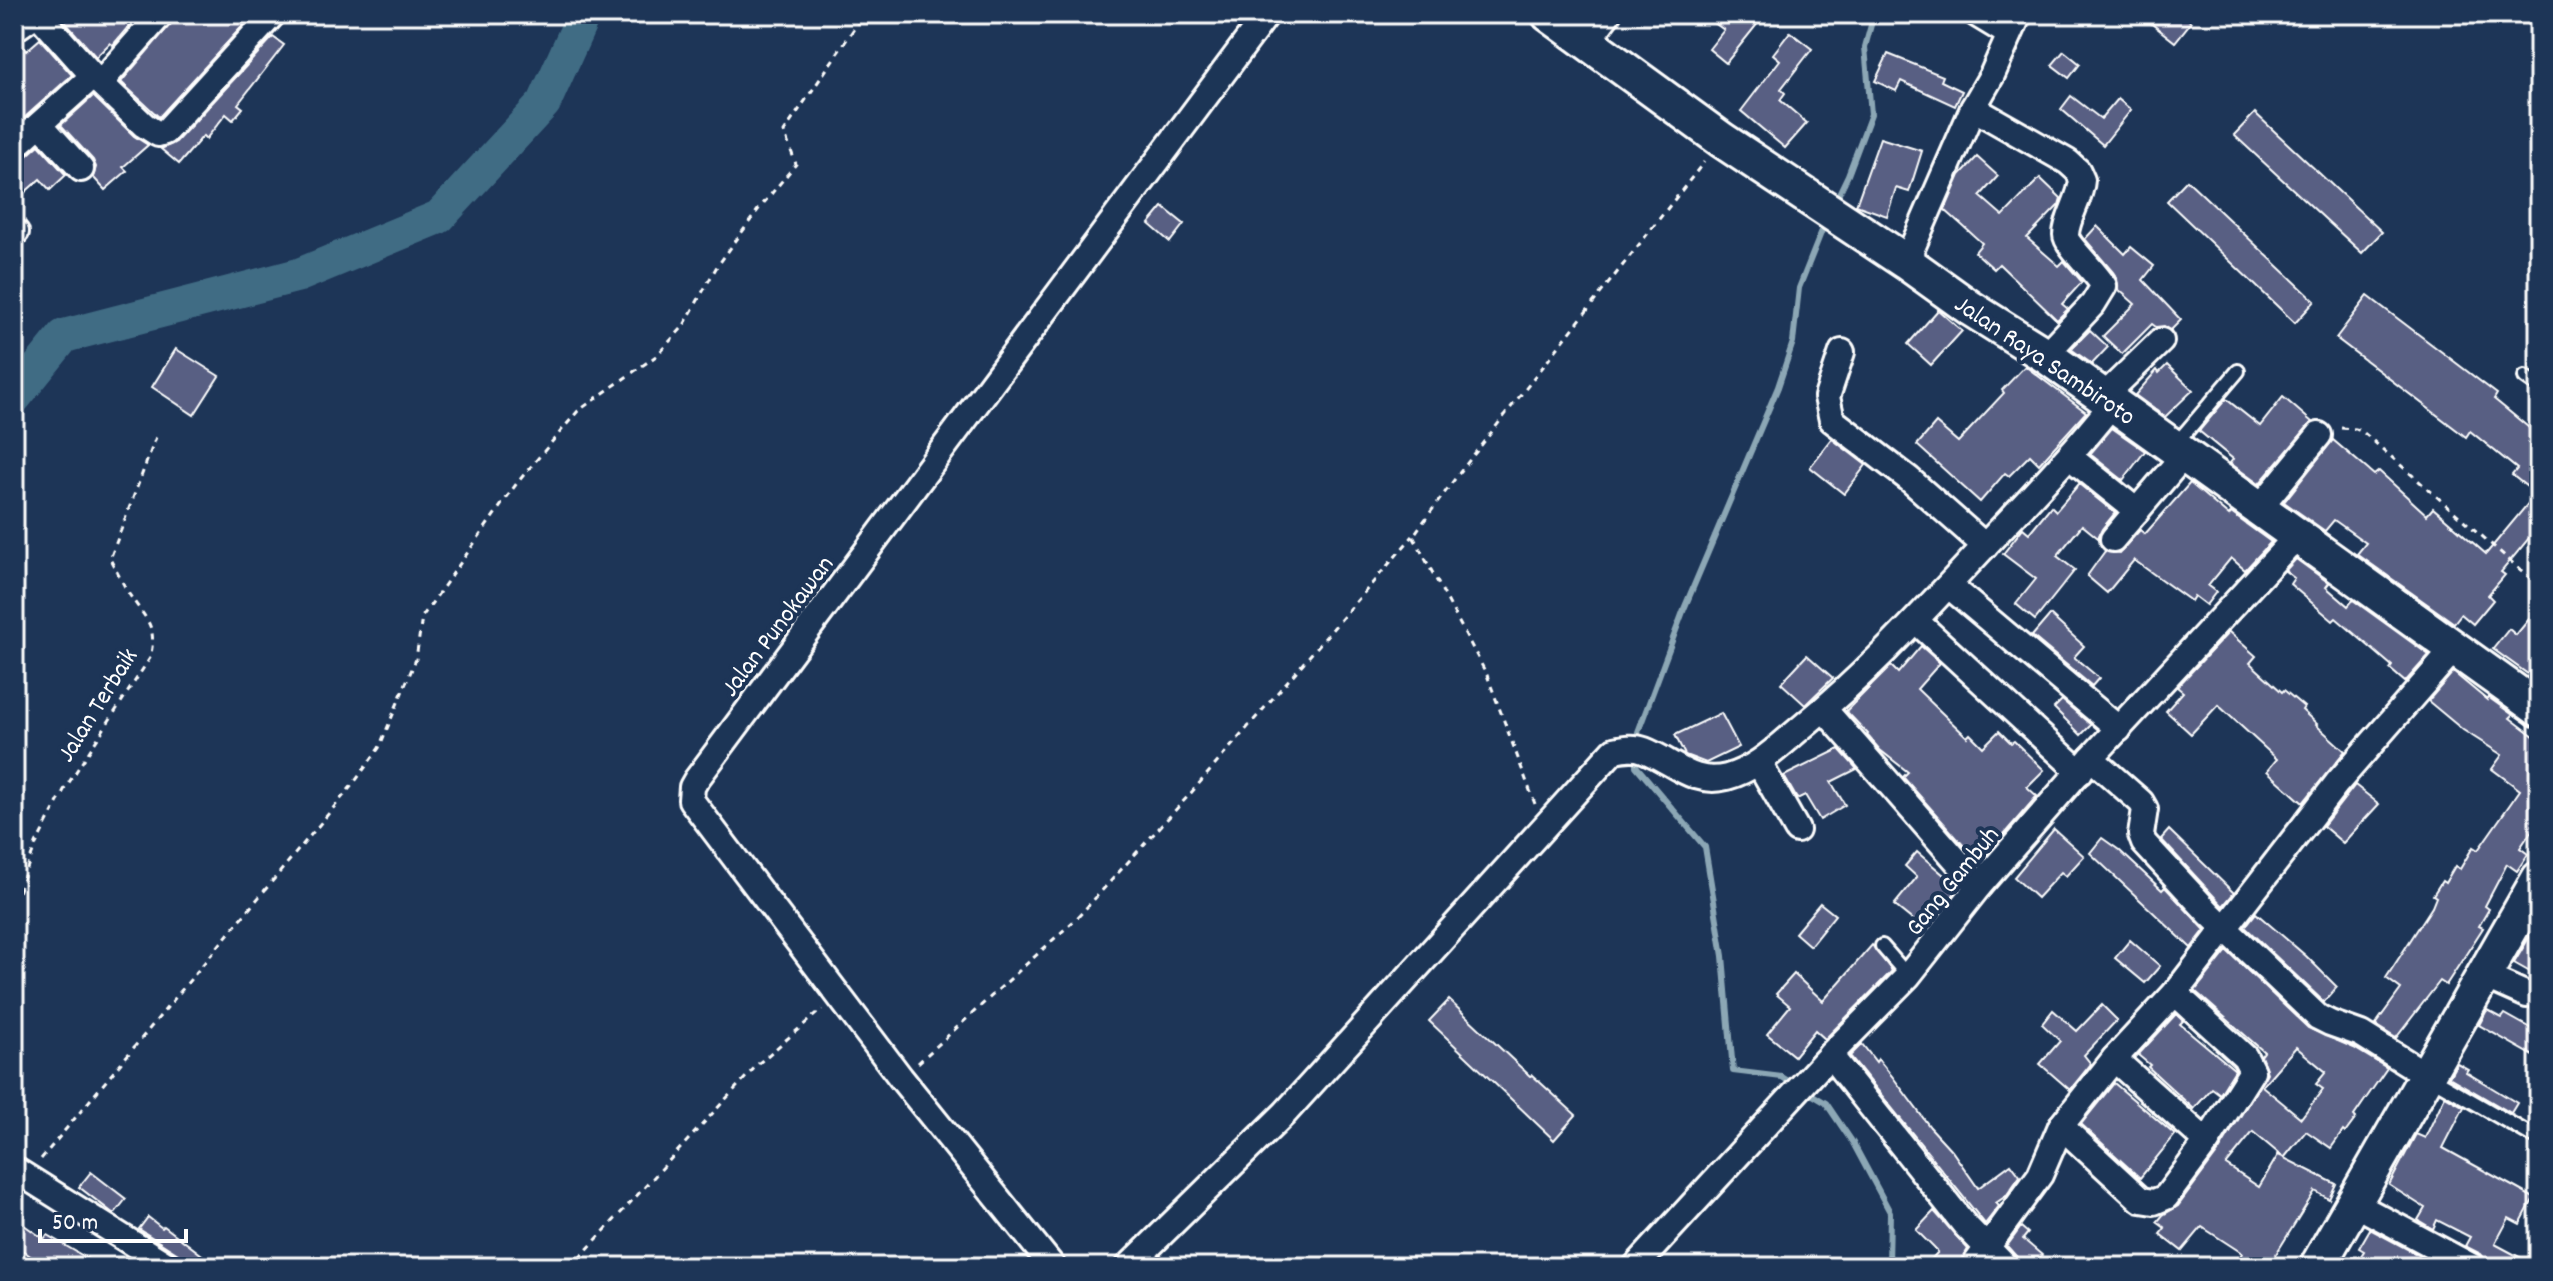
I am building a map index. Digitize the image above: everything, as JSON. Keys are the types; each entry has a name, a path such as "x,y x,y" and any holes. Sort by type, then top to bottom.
{"street":[{"path":"14,29 37,14 96,80 144,125 158,134 165,132 273,14"},
{"path":"14,147 96,80 161,14"},
{"name":"Jalan Punokawan","path":"1053,1267 901,1078 691,800 692,787 1267,14"},
{"name":"Jalan Raya Sambiroto","path":"1549,14 1722,140 1970,308 2045,355 2539,709"},
{"path":"1587,42 1608,14"},
{"path":"1906,262 1973,108 1992,75 2014,24 1976,14"},
{"path":"1973,108 2068,162 2082,180 2066,235 2069,244 2097,273 2104,286 2093,304 2045,355"},
{"path":"40,124 81,169"},
{"path":"1128,1267 1285,1113 1614,750 1636,748 1688,775 1708,779 1727,777 1759,763 1824,709 1916,621 2070,457 2108,400 2161,341"},
{"path":"1842,352 1827,397 1832,420 1909,479 1985,546"},
{"path":"2260,507 2319,435"},
{"path":"2113,539 2137,511 2179,451"},
{"path":"2070,457 2137,511"},
{"name":"Gang Gambuh","path":"1635,1267 1830,1055 1908,976 1979,886 2085,765 2298,535"},
{"path":"1949,586 2119,729"},
{"path":"1916,621 2085,765 2141,802 2145,809 2141,835 2144,843 2225,929 2318,1017 2361,1034 2425,1074"},
{"path":"1980,1258 2040,1175 2061,1126 2114,1059 2175,993 2337,783 2454,649"},
{"path":"1824,709 1979,886"},
{"path":"1759,763 1797,830"},
{"path":"2317,1267 2539,879"},
{"path":"2484,976 2527,995 2539,992"},
{"path":"2061,1126 2141,1200 2154,1202 2166,1197 2207,1142 2252,1071 2245,1057 2175,993"},
{"path":"1830,1055 1980,1258 2006,1267"},
{"path":"2114,1059 2207,1142"},
{"path":"20,1173 170,1267"},
{"path":"2353,1203 2473,1267"}],"lane":[{"path":"2179,451 2238,371"},
{"path":"2525,377 2539,387"},
{"path":"1882,946 1908,976"},
{"path":"2425,1074 2531,1135"}],"path":[{"path":"20,1173 354,783 379,748 416,659 422,617 517,483 578,411 656,356 683,327 716,268 796,164 784,132 864,14"},
{"path":"901,1078 1077,918 1190,794 1413,536 1722,140"},
{"path":"2319,435 2330,428 2356,429 2364,433 2539,586"},
{"name":"Jalan Terbaik","path":"14,903 36,844 64,790 150,658 154,640 149,619 130,596 110,559 156,437"},
{"path":"1413,536 1487,675 1543,826"},
{"path":"571,1267 759,1063 838,995"}],"building":[{"path":"58,14 139,14 113,45 110,43 96,57"},
{"path":"179,14 243,14 249,19 159,117 121,82"},
{"path":"1702,14 1749,14 1759,22 1726,63 1709,49 1724,30"},
{"path":"2160,14 2182,14 2191,22 2175,42 2152,24"},
{"path":"1790,32 1812,49 1781,89 1785,93 1780,100 1807,123 1785,148 1741,111 1780,60 1773,54"},
{"path":"273,37 284,45 238,104 243,108 233,120 226,114 206,139 203,136 179,164 161,149 176,142"},
{"path":"40,39 72,75 14,127 14,44 19,43 26,51"},
{"path":"2064,51 2080,64 2069,78 2052,65"},
{"path":"1888,54 1943,76 1941,81 1962,91 1955,106 1901,81 1896,91 1875,81"},
{"path":"93,96 134,136 148,145 123,167 127,171 105,190 93,177 96,167 93,160 61,125"},
{"path":"2071,96 2101,119 2118,99 2131,110 2103,145 2061,109"},
{"path":"2255,113 2382,232 2362,253 2234,135"},
{"path":"1880,138 1922,151 1909,192 1896,188 1887,216 1856,205"},
{"path":"39,145 66,175 50,190 40,179 14,202 14,162 23,159"},
{"path":"1977,157 1998,176 1980,196 2003,216 2040,178 2061,198 2059,205 2027,238 2059,266 2064,261 2082,282 2062,304 2068,309 2057,320 1999,264 1994,269 1975,252 1982,243 1945,210 1960,175"},
{"path":"2187,180 2315,301 2295,323 2167,201"},
{"path":"1163,207 1184,224 1170,242 1149,224"},
{"path":"2097,226 2125,254 2131,247 2154,266 2143,280 2181,320 2171,330 2152,324 2122,354 2103,336 2135,304 2118,289 2117,278 2085,239"},
{"path":"2368,296 2497,394 2494,399 2539,436 2539,526 2501,572 2505,575 2488,595 2493,600 2473,624 2461,614 2454,623 2357,554 2366,543 2334,520 2325,531 2284,502 2333,440 2374,475 2379,471 2427,515 2433,508 2486,554 2536,494 2512,475 2517,469 2470,431 2466,437 2336,338"},
{"path":"1938,310 1962,331 1931,365 1908,344"},
{"path":"2090,330 2108,347 2092,364 2071,349"},
{"path":"176,349 219,376 194,415 152,387"},
{"path":"2167,365 2193,390 2165,417 2135,395 2157,370 2159,373"},
{"path":"2025,366 2086,412 2039,464 2030,455 2009,476 2005,473 1980,502 1917,445 1936,423 1958,442"},
{"path":"2283,397 2312,422 2259,484 2230,463 2233,459 2199,431 2226,399 2260,426"},
{"path":"2112,428 2145,451 2123,480 2090,454"},
{"path":"1832,439 1866,465 1844,494 1810,467"},
{"path":"2190,483 2229,516 2231,513 2271,542 2245,570 2231,558 2208,586 2216,592 2206,605 2194,596 2191,601 2134,560 2107,593 2087,576 2105,551 2119,553 2140,530 2145,534"},
{"path":"2079,484 2115,513 2098,538 2082,525 2057,556 2075,570 2035,620 2016,604 2036,579 2003,554 2023,528 2029,533 2051,506 2056,511"},
{"path":"2296,559 2329,583 2326,587 2348,606 2353,600 2429,655 2405,682 2390,669 2392,666 2336,618 2333,621 2290,584 2294,578 2285,571"},
{"path":"2539,607 2539,682 2493,649 2509,629 2516,635"},
{"path":"2050,615 2084,646 2074,657 2099,678 2092,686 2032,636"},
{"path":"2229,632 2256,656 2250,663 2304,707 2302,710 2345,751 2303,803 2267,771 2277,759 2218,705 2191,734 2166,711 2183,692 2177,687"},
{"path":"1921,646 1940,663 1917,689 1967,737 1970,734 1983,747 1999,731 2044,770 2027,787 2037,796 1979,863 1903,777 1908,772 1880,750 1846,711 1891,666 1898,673"},
{"path":"1807,655 1833,678 1805,705 1781,683"},
{"path":"2453,672 2487,700 2488,697 2513,715 2510,718 2539,740 2539,820 2520,848 2528,854 2517,871 2507,864 2485,906 2489,909 2479,926 2483,928 2446,985 2440,981 2396,1038 2375,1025 2401,989 2386,978 2432,907 2436,897 2433,895 2442,881 2445,883 2455,866 2460,869 2473,847 2478,850 2520,790 2492,769 2502,755 2463,730 2428,701"},
{"path":"2062,700 2091,725 2081,735 2054,708"},
{"path":"1721,713 1739,747 1706,763 1685,755 1675,735"},
{"path":"1839,749 1857,769 1831,782 1845,805 1820,820 1805,795 1797,799 1784,776"},
{"path":"2355,785 2379,804 2343,843 2323,826"},
{"path":"2054,829 2084,856 2066,876 2061,872 2037,898 2014,877"},
{"path":"2169,830 2234,893 2223,906 2161,839"},
{"path":"2102,838 2162,890 2165,887 2205,930 2191,948 2090,853"},
{"path":"1917,852 1959,888 1925,930 1894,905 1917,877 1905,866"},
{"path":"1820,903 1835,915 1810,946 1795,933"},
{"path":"2256,913 2337,987 2324,1002 2245,927"},
{"path":"2539,921 2539,977 2514,963"},
{"path":"2130,940 2160,966 2145,983 2115,958"},
{"path":"1872,945 1892,971 1825,1039 1815,1030 1794,1056 1767,1034 1790,1006 1776,994 1794,974 1823,1001"},
{"path":"2227,951 2308,1028 2354,1048 2387,1068 2354,1116 2356,1118 2331,1148 2306,1131 2284,1158 2336,1184 2329,1199 2315,1191 2268,1267 2234,1267 2242,1253 2202,1227 2182,1251 2160,1234 2165,1228 2157,1222 2178,1206 2219,1151 2267,1073 2261,1056 2264,1052 2195,991","holes":["2296,1047 2326,1072 2316,1084 2323,1089 2301,1118 2262,1086","2253,1132 2283,1157 2278,1155 2259,1187 2226,1165"]},
{"path":"1449,1000 1576,1115 1554,1140 1429,1021"},
{"path":"2102,1005 2117,1020 2084,1055 2091,1064 2070,1090 2040,1064 2060,1041 2042,1024 2053,1010 2077,1031"},
{"path":"2487,1010 2502,1018 2505,1014 2539,1033 2539,1059 2479,1025"},
{"path":"2176,1014 2183,1021 2180,1024 2235,1070 2220,1094 2212,1088 2194,1109 2138,1055"},
{"path":"1862,1044 1892,1076 1978,1188 2011,1164 2020,1176 2006,1196 1996,1203 1999,1206 1985,1224 1850,1056"},
{"path":"2457,1063 2468,1069 2466,1072 2517,1103 2511,1113 2449,1077"},
{"path":"2114,1083 2175,1135 2140,1178 2081,1124"},
{"path":"2445,1096 2464,1107 2443,1148 2534,1198 2520,1224 2509,1218 2495,1244 2538,1267 2488,1267 2481,1254 2465,1246 2470,1237 2437,1220 2433,1229 2418,1220 2425,1208 2389,1185 2416,1134 2425,1138"},
{"path":"91,1172 126,1199 114,1214 79,1187"},
{"path":"1934,1211 1968,1249 1958,1267 1924,1267 1938,1252 1916,1230"},
{"path":"148,1217 206,1258 199,1267 187,1267 178,1254 139,1229"},
{"path":"14,1218 44,1239 47,1235 102,1267 28,1267 33,1258 14,1244"},
{"path":"2021,1227 2028,1233 2023,1239 2042,1255 2032,1267 2021,1267 2007,1246"},
{"path":"2370,1229 2441,1267 2354,1267 2364,1251 2359,1248"}],"waterway":[{"path":"14,398 64,336 299,275 439,217 544,103 584,14"},
{"path":"1835,202 1871,114 1865,47 1874,14"},
{"path":"1637,744 1638,732 1684,609 1778,387 1793,342 1799,288 1825,223"},
{"path":"1636,756 1636,766 1705,847 1723,956 1733,1071 1782,1077 1793,1084"},
{"path":"1806,1091 1826,1103 1853,1143 1890,1212 1889,1267"}]}
